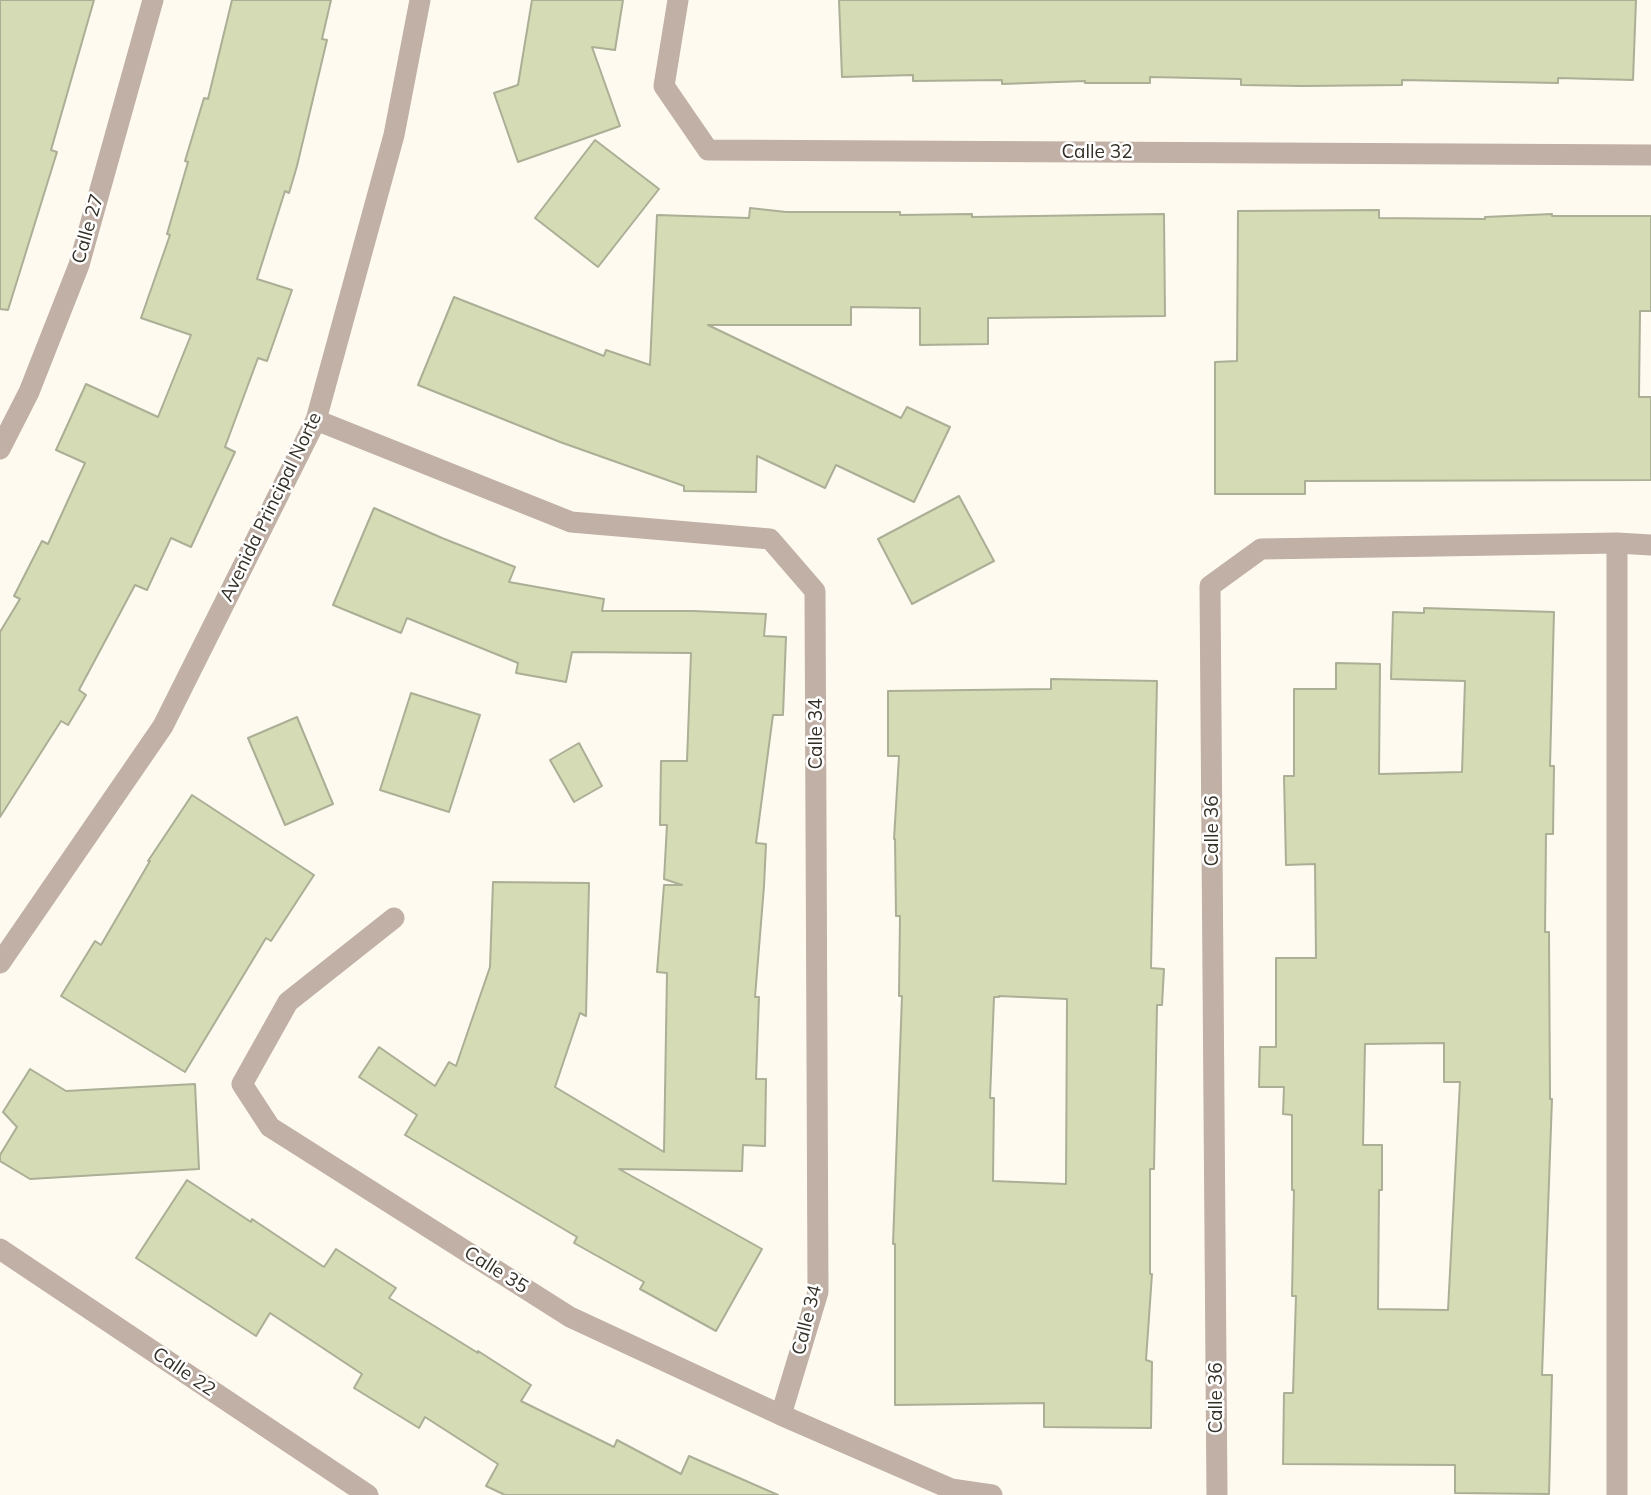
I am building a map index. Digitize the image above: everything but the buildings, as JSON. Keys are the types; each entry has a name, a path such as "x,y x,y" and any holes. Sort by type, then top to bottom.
{"street":[{"name":"Calle 27","path":"0,449 29,392 79,265 153,0"},
{"name":"Avenida Principal Norte","path":"0,962 163,726 316,420 394,135 420,0"},
{"name":"Calle 32","path":"678,0 664,86 708,150 1651,155"},
{"name":"Calle 34","path":"316,420 571,522 770,539 816,591 818,1292 780,1415"},
{"name":"Calle 36","path":"1217,1495 1210,586 1261,549 1617,543 1651,545"},
{"path":"1617,543 1617,1495"},
{"name":"Calle 35","path":"394,918 288,1002 242,1084 270,1127 570,1317 780,1415 951,1489 992,1495"},
{"name":"Calle 22","path":"0,1249 368,1495"}]}
